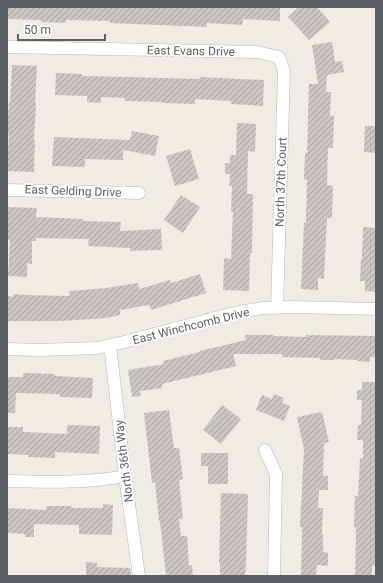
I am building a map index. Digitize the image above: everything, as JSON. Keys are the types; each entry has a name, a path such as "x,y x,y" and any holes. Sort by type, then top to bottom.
{"street":[{"name":"East Evans Drive","path":"7,47 257,52 279,57"},
{"name":"North 37th Court","path":"277,308 284,71 279,57"},
{"name":"East Gelding Drive","path":"7,190 138,193"},
{"name":"East Winchcomb Drive","path":"7,349 40,350 97,348 234,313 263,308 294,307 376,309"},
{"name":"North 36th Way","path":"110,345 125,476 139,576"},
{"path":"265,450 276,474 274,576"},
{"path":"7,481 53,482 98,480 125,476"}],"building":[{"path":"7,7 280,7 280,21 243,19 242,25 207,23 207,27 110,23 110,21 66,20 66,23 41,22 41,20 7,19"},
{"path":"299,7 317,7 330,22 309,40 288,17"},
{"path":"332,42 335,62 342,61 344,72 327,75 326,92 331,92 330,116 334,116 333,148 328,148 327,185 333,186 332,218 327,218 324,279 318,278 318,290 301,289 304,223 306,223 307,180 304,179 305,153 307,153 309,84 318,84 312,45"},
{"path":"12,65 37,66 34,172 7,171 9,134 7,134"},
{"path":"56,73 82,74 82,76 199,79 200,77 264,80 263,106 231,104 231,101 195,99 195,104 125,101 125,98 101,97 101,103 87,102 87,96 55,95"},
{"path":"237,123 256,124 255,152 248,151 247,194 253,194 252,253 250,253 249,291 223,290 224,258 231,259 233,212 231,212 232,186 229,186 230,174 225,174 225,163 230,163 230,155 236,155"},
{"path":"365,126 376,126 376,153 364,152"},
{"path":"132,131 159,136 155,156 123,150 123,160 85,159 85,167 52,166 54,137 130,140"},
{"path":"190,149 199,179 175,186 166,156"},
{"path":"181,195 200,207 183,233 164,220"},
{"path":"7,207 37,208 36,217 83,219 83,221 121,222 120,231 161,229 162,250 130,251 130,248 88,246 89,239 36,238 36,241 32,241 32,264 27,263 27,277 8,276 10,240 7,240"},
{"path":"363,227 376,228 376,292 365,291 365,281 360,281"},
{"path":"200,274 206,293 151,310 149,305 120,310 120,315 107,318 62,321 7,321 7,296 13,297 13,294 70,296 69,291 106,288 138,283 139,289 170,280 171,283"},
{"path":"245,335 306,337 306,335 376,336 376,357 370,357 370,362 357,360 320,360 320,358 282,357 282,354 233,354 236,366 162,384 162,388 140,391 141,396 132,397 128,370 164,364 163,361 246,340"},
{"path":"23,373 55,374 55,376 93,378 92,398 60,397 60,394 16,393 15,413 7,413 7,377 23,377"},
{"path":"362,382 376,382 376,566 372,566 372,576 355,576 355,496 358,496 360,458 363,459 363,440 357,440 358,425 361,425 362,400 357,400 357,390 362,390"},
{"path":"274,394 284,398 282,403 290,406 284,421 256,410 262,395 272,399"},
{"path":"222,405 241,419 221,444 203,430"},
{"path":"169,410 174,448 179,448 183,479 179,480 183,519 179,519 181,536 187,536 189,566 192,565 193,576 166,576 155,482 152,483 144,413"},
{"path":"322,412 329,442 324,443 323,476 328,476 328,490 319,490 318,508 323,508 323,552 328,553 328,566 317,565 316,576 301,576 302,527 300,527 304,449 297,417"},
{"path":"67,425 100,426 99,454 55,452 55,458 28,457 28,455 7,454 7,427 23,427 23,432 67,434"},
{"path":"201,453 228,453 228,484 208,484 208,466 201,466"},
{"path":"221,493 248,494 245,576 220,576"},
{"path":"103,504 113,505 112,535 79,534 79,525 34,524 34,537 25,537 25,534 7,533 7,508 46,510 46,506 72,506 72,508 103,508"},
{"path":"86,562 97,563 97,567 130,568 131,576 86,576"}]}
